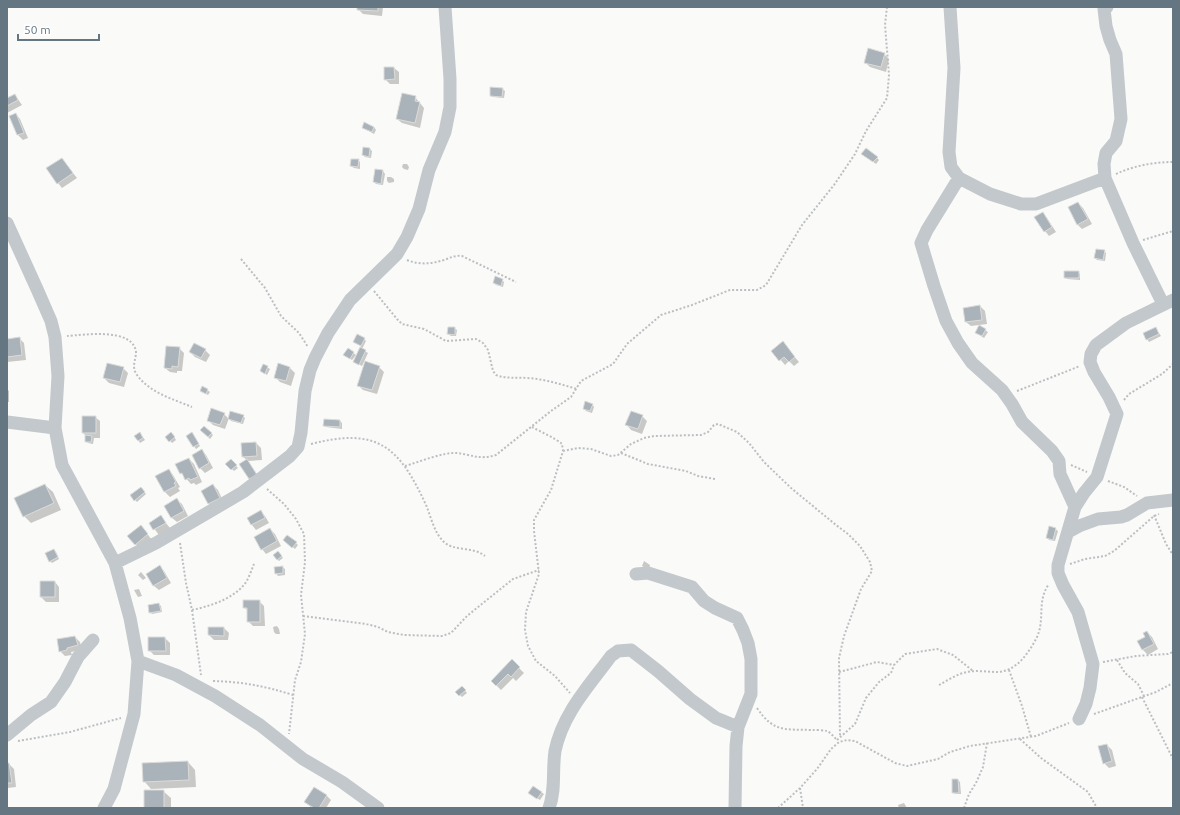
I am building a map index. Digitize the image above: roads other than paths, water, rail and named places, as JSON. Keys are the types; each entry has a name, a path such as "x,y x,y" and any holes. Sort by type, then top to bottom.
{"street":[{"path":"115,563 156,543 242,492 290,456 298,447 301,433 305,390 315,358 328,333 350,300 397,254 407,237 419,209 429,170 445,132 450,108 450,80 445,7"},
{"path":"950,7 954,68 949,152 951,168 959,178 990,194 1021,204 1036,204 1105,178"},
{"path":"1079,719 1087,698 1094,664 1078,612 1058,573 1058,565 1075,507 1097,477 1117,414 1094,372 1090,362 1091,354 1096,345 1126,323 1168,302 1133,243 1105,178 1104,164 1106,153 1116,141 1121,119 1116,54 1106,26 1104,9 1107,7"},
{"path":"959,178 927,230 921,243 946,321 958,343 972,362 1006,396 1022,422 1052,451 1059,461 1060,474 1075,507"},
{"path":"7,223 38,289 56,337 58,376 55,428 62,465 115,563 130,618 138,660 134,714 114,789 104,808"},
{"path":"7,422 55,428"},
{"path":"1068,532 1093,520 1121,517 1146,504 1173,500"},
{"path":"636,574 648,573 692,587 704,602 737,618 748,642 751,659 751,694 738,727 736,746 735,808"},
{"path":"11,738 31,715 51,702 65,682 78,657 93,640"},
{"path":"548,808 552,800 555,752 563,725 571,708 611,656 618,650 631,650 716,718 738,727"},
{"path":"138,660 203,685 215,696 260,725 303,759 342,782 378,808"}]}
